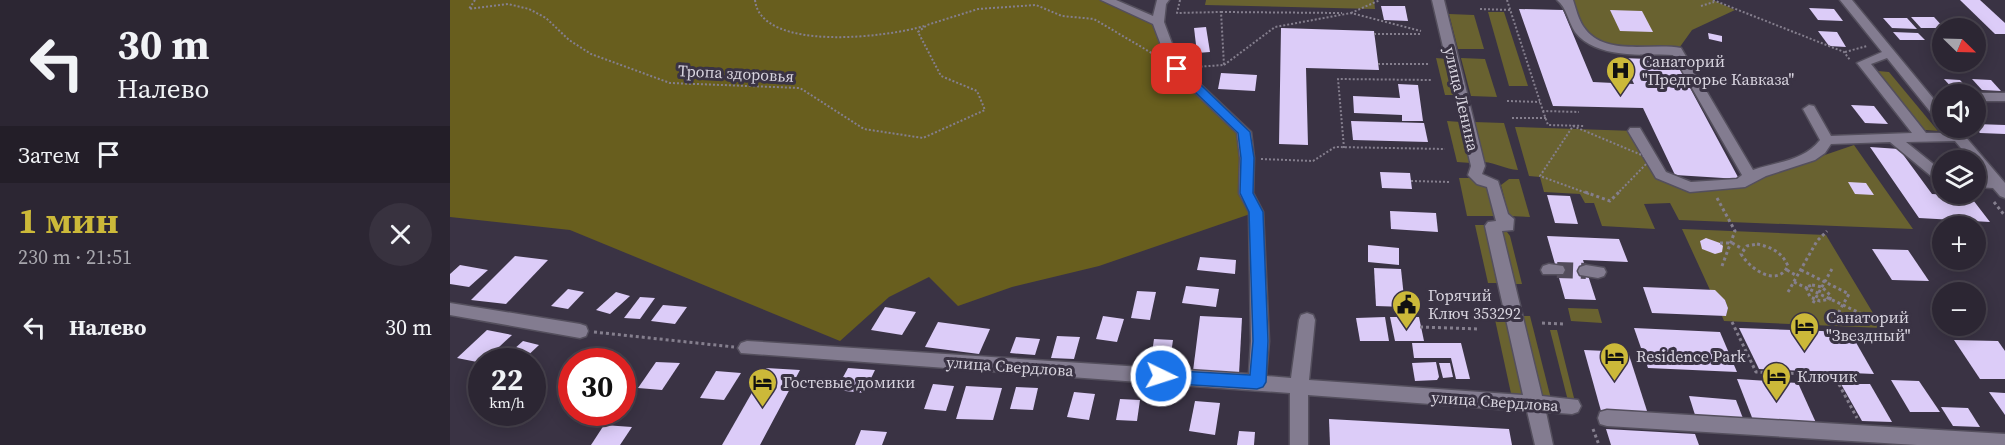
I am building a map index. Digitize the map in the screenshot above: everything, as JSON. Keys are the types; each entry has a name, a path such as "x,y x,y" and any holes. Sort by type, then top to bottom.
{"street":[{"path":"1107,0 1158,22"},
{"path":"1163,0 1160,4 1158,22 1173,66 1244,132 1247,158 1246,193 1256,212 1260,341 1257,382"},
{"name":"улица Ленина","path":"1438,0 1478,166 1474,172 1482,181 1493,184 1502,218 1508,219 1508,226 1493,226 1544,445"},
{"path":"1581,0 1565,0 1580,31 1591,41 1612,49 1677,51 1749,175"},
{"path":"1846,0 1932,104"},
{"path":"1890,53 1863,63 1922,138"},
{"path":"1926,97 1932,97"},
{"path":"1986,97 2005,97"},
{"path":"1809,109 1822,147"},
{"path":"1635,130 1661,175 1690,187 1740,184 1749,175 1810,157 1822,147 1893,138 1932,136"},
{"path":"1893,138 1932,170"},
{"path":"1960,138 2001,188"},
{"path":"1986,184 2001,188"},
{"path":"450,309 580,331"},
{"path":"1299,445 1299,388 1307,320"},
{"name":"улица Свердлова","path":"747,348 1257,382 1299,388 1572,406"},
{"path":"1607,418 2005,442"}],"path":[{"name":"Тропа здоровья","path":"475,0 469,9 508,4 529,9 546,18 569,40 591,54 670,83 800,88 864,129 923,138 985,110 977,91 941,76 918,32 927,25"},
{"path":"755,0 756,10 780,30 855,38 885,38 996,6 1036,5 1062,16 1094,19 1177,69 1224,65 1275,27 1351,13 1380,0"},
{"path":"1180,0 1177,13 1351,13 1422,33 1374,34"},
{"path":"1507,0 1548,125 1585,126"},
{"path":"1701,6 1714,1 1812,40"},
{"path":"1480,9 1510,10"},
{"path":"1221,12 1224,65"},
{"path":"1844,52 1875,44"},
{"path":"1378,64 1428,64"},
{"path":"1344,147 1338,79 1431,81"},
{"path":"1507,101 1540,102"},
{"path":"1543,111 1580,112"},
{"path":"1512,118 1546,118"},
{"path":"1573,126 1651,159 1610,201 1540,177 1573,126"},
{"path":"1247,158 1313,161 1335,147 1444,149"},
{"path":"1411,181 1451,182"},
{"path":"1718,200 1735,231 1722,266"},
{"path":"1788,292 1827,231"},
{"path":"1720,243 1732,243 1743,249 1757,244 1775,250 1786,260 1787,270"},
{"path":"1743,249 1741,254 1744,261 1758,275 1776,276 1787,270"},
{"path":"1814,301 1833,267"},
{"path":"1787,270 1797,276"},
{"path":"1800,270 1849,294 1837,315"},
{"path":"1794,282 1860,313"},
{"path":"1806,287 1812,285 1822,287 1829,292 1830,299"},
{"path":"1806,287 1807,293 1814,301 1824,302 1830,299"},
{"path":"1732,322 1756,372 1834,375 1865,433"},
{"path":"1542,323 1563,324"},
{"path":"1420,327 1479,329"},
{"path":"580,331 747,348"}],"shaded area":[{"path":"450,0 1107,0 1158,22 1174,66 1244,132 1256,212 1099,266 1012,287 958,306 929,277 889,297 840,341 570,230 450,217"},
{"path":"1206,0 1374,0 1375,9 1205,5"},
{"path":"1563,0 1713,0 1735,10 1692,30 1677,51 1611,49 1591,41"},
{"path":"1488,12 1504,12 1528,86 1509,86"},
{"path":"1449,14 1474,15 1484,49 1458,49"},
{"path":"1436,58 1447,59 1455,95 1445,95"},
{"path":"1461,58 1485,59 1497,97 1471,96"},
{"path":"1878,71 1889,72 1932,124 1932,131 1925,130"},
{"path":"1447,121 1461,122 1471,163 1457,162"},
{"path":"1474,122 1504,123 1518,170 1484,162"},
{"path":"1515,127 1635,131 1661,175 1691,187 1740,184 1854,145 1913,229 1679,220 1670,203 1644,204 1655,229 1602,226 1594,203 1585,203 1580,194 1544,192 1540,177 1529,176"},
{"path":"1459,178 1474,178 1487,186 1494,216 1467,216"},
{"path":"1509,179 1519,179 1530,217 1509,216 1501,185"},
{"path":"1475,225 1484,225 1498,283 1488,283"},
{"path":"1504,228 1510,236 1522,284 1513,284 1501,235"},
{"path":"1682,229 1826,235 1882,328 1724,321 1722,316 1726,316 1728,308 1725,300 1710,290"},
{"path":"1568,308 1598,309 1602,323 1571,321"},
{"path":"1494,315 1506,315 1525,399 1512,398"},
{"path":"1519,316 1530,316 1552,403 1540,402"},
{"path":"1550,330 1557,330 1575,402 1568,401"}],"building":[{"path":"1960,0 1980,0 2005,23 2005,34 1995,34 1986,25 1986,18 1979,18"},
{"path":"1381,6 1405,6 1408,21 1384,20"},
{"path":"1809,8 1834,9 1843,21 1818,20"},
{"name":"Санаторий \"Предгорье Кавказа\"","path":"1519,9 1563,10 1593,82 1634,84 1622,58 1675,60 1739,179 1675,175 1643,108 1553,106"},
{"path":"1610,10 1642,11 1653,32 1620,31"},
{"path":"1911,17 1935,18 1932,18 1932,28 1921,28"},
{"path":"1883,18 1907,18 1917,29 1892,28"},
{"path":"1206,27 1210,52 1197,53 1194,28"},
{"path":"1281,28 1374,31 1379,70 1306,68 1308,145 1279,144"},
{"path":"1818,31 1837,32 1846,47 1829,46"},
{"path":"1893,32 1918,33 1925,40 1900,40"},
{"path":"1708,33 1722,36 1722,42 1709,39"},
{"path":"1221,73 1257,75 1255,91 1218,89"},
{"path":"1944,79 1960,80 1964,84 1948,84"},
{"path":"1972,79 1991,80 2001,91 1986,90 1986,84 1977,84"},
{"path":"1398,84 1418,85 1423,121 1402,121 1402,115 1354,113 1353,96 1400,98"},
{"path":"1851,105 1874,106 1888,124 1865,123"},
{"path":"1351,121 1424,123 1428,142 1353,140"},
{"path":"1986,124 2005,125 2005,134 1986,133"},
{"path":"1870,147 1899,149 1932,194 1932,204 1976,204 1985,216 1919,218"},
{"path":"1380,172 1410,173 1412,189 1382,188"},
{"path":"1848,182 1866,183 1874,195 1855,194"},
{"path":"1547,195 1570,196 1578,224 1555,223"},
{"path":"1390,211 1436,213 1438,232 1391,229"},
{"path":"1547,236 1619,239 1628,262 1583,260 1596,300 1565,299"},
{"path":"1706,238 1720,243 1723,246 1722,252 1715,254 1702,249 1700,241"},
{"path":"1368,245 1399,248 1399,265 1368,262"},
{"path":"1872,249 1908,250 1929,281 1892,280"},
{"path":"515,256 548,260 506,304 471,300"},
{"path":"1200,257 1236,260 1235,274 1197,270"},
{"path":"460,265 488,270 469,287 450,284 450,274"},
{"path":"1374,268 1401,269 1405,307 1376,306"},
{"path":"1186,286 1219,289 1216,307 1182,303"},
{"path":"1643,287 1715,290 1725,300 1728,308 1726,316 1652,313"},
{"path":"568,289 584,292 568,309 551,306"},
{"path":"1137,291 1156,292 1150,320 1131,318"},
{"path":"616,292 630,296 610,314 596,310"},
{"path":"640,297 655,298 640,319 624,318"},
{"path":"663,305 687,307 675,324 651,321"},
{"path":"885,307 916,312 902,335 871,330"},
{"path":"1103,316 1124,319 1117,342 1096,339"},
{"path":"1200,316 1242,318 1239,374 1193,371"},
{"path":"1385,317 1389,341 1360,341 1356,318"},
{"name":"Горячий Ключ 353292","path":"1390,317 1419,317 1424,341 1395,341"},
{"path":"938,322 990,329 979,354 925,347"},
{"path":"1634,328 1720,332 1737,372 1648,368"},
{"name":"Санаторий \"Звездный\"","path":"1739,328 1850,332 1874,374 1759,369"},
{"path":"487,330 512,335 498,348 468,348 468,360 457,358"},
{"path":"1057,336 1080,337 1074,359 1051,358"},
{"path":"1016,337 1040,339 1035,355 1010,353"},
{"path":"1154,339 1173,340 1169,368 1150,367"},
{"path":"1954,340 1998,341 2005,351 2005,379 1980,379"},
{"path":"523,341 539,345 536,348 515,348"},
{"path":"1412,343 1461,343 1470,379 1456,379 1451,358 1414,358"},
{"name":"Residence Park","path":"1584,350 1628,352 1648,414 1601,411"},
{"path":"656,362 680,363 662,390 638,388"},
{"path":"1436,362 1439,377 1437,380 1415,381 1412,363"},
{"path":"1439,363 1450,363 1453,377 1443,378"},
{"name":"Гостевые домики","path":"766,368 800,370 760,445 722,445"},
{"path":"848,368 875,370 864,393 836,390"},
{"path":"716,371 741,373 724,400 700,398"},
{"name":"Ключик","path":"1737,379 1798,383 1817,425 1753,420"},
{"path":"1891,380 1919,381 1940,412 1910,412"},
{"path":"933,384 954,386 946,411 924,409"},
{"path":"1841,384 1870,384 1892,422 1862,421"},
{"path":"966,386 1002,388 993,420 956,419"},
{"path":"1016,387 1038,388 1033,410 1010,409"},
{"path":"1074,392 1095,394 1089,420 1067,417"},
{"path":"1989,392 2005,393 2005,415"},
{"path":"1689,396 1736,400 1744,421 1696,418"},
{"path":"1120,399 1140,400 1137,421 1116,420"},
{"path":"1195,401 1220,403 1215,435 1189,431"},
{"path":"1941,407 1968,408 1980,427 1953,426"},
{"path":"1329,419 1509,429 1512,445 1330,445"},
{"path":"603,426 632,427 620,445 591,445"},
{"path":"1606,429 1695,434 1699,445 1611,445"},
{"path":"861,430 887,432 882,445 855,445"},
{"path":"1239,431 1255,432 1254,445 1237,445"}],"tunnel":[{"path":"1557,270 1586,271"}],"place":[{"name":"Санаторий \"Предгорье Кавказа\"","path":"1621,96"},
{"name":"Горячий Ключ 353292","path":"1407,330"},
{"name":"Санаторий \"Звездный\"","path":"1805,352"},
{"name":"Residence Park","path":"1615,382"},
{"name":"Ключик","path":"1776,402"},
{"name":"Гостевые домики","path":"762,408"}],"route":[{"path":"1161,376 1257,382 1260,341 1256,212 1246,193 1247,158 1244,132 1177,69"}]}
